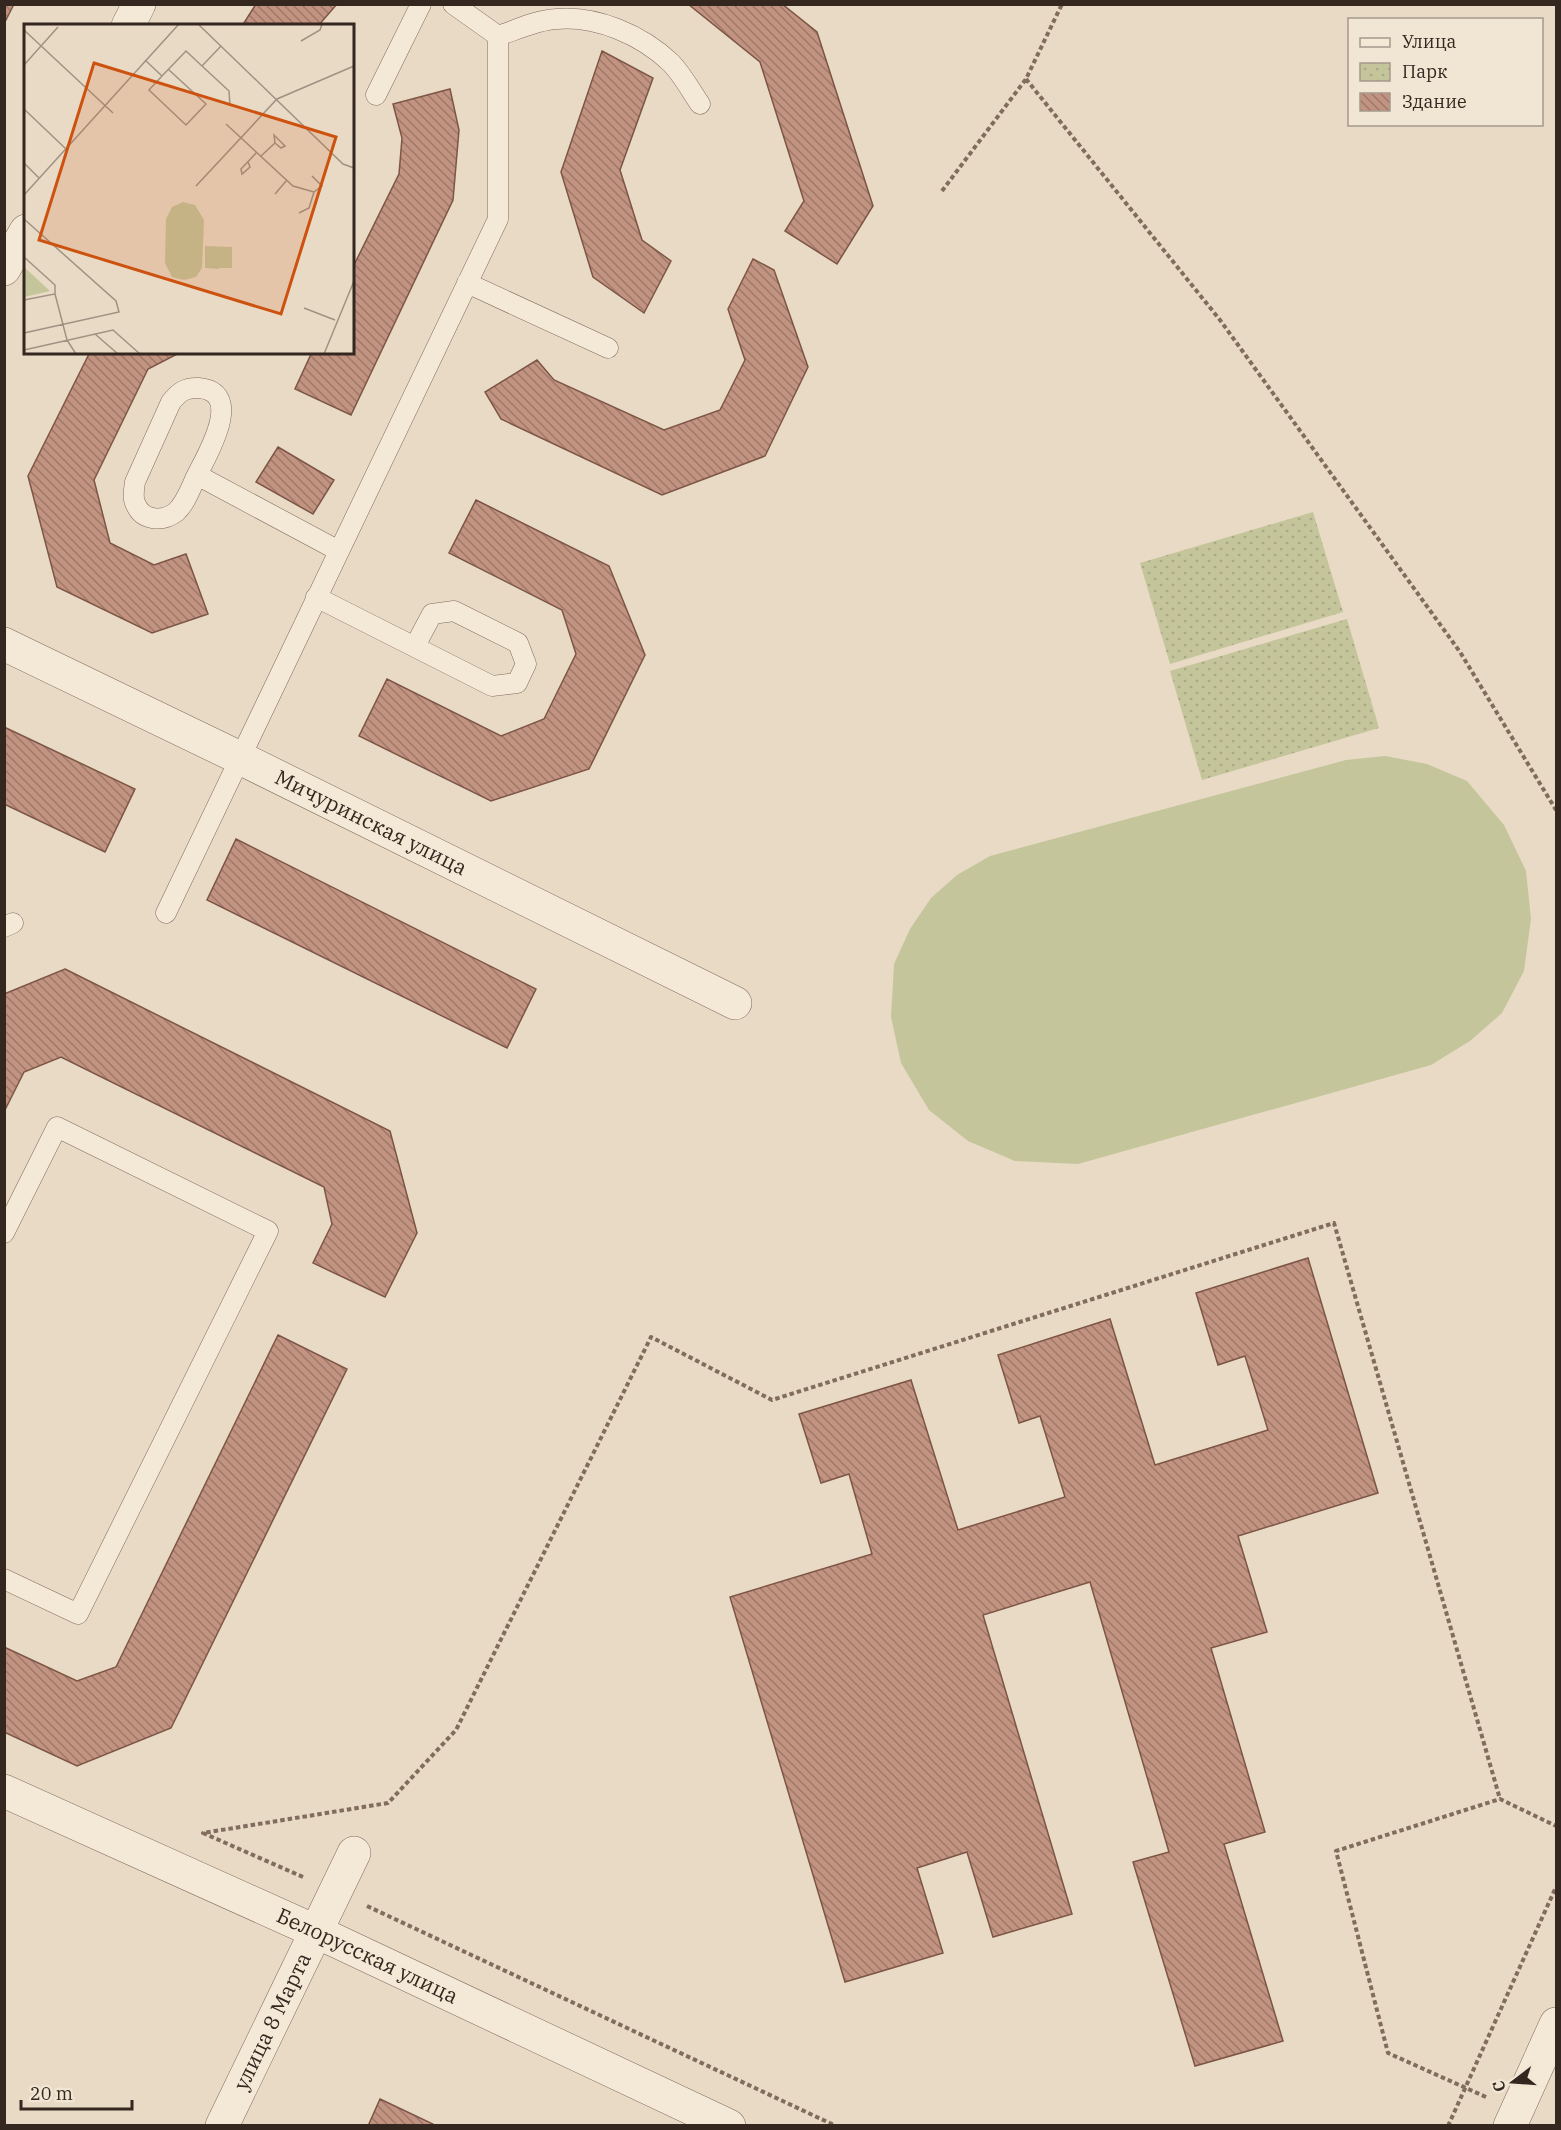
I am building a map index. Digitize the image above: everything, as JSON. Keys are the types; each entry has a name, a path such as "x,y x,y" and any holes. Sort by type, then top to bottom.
{"street":[{"path":"129,24 139,4"},
{"path":"4,269 24,234"},
{"name":"Мичуринская улица","path":"4,644 735,1003"},
{"name":"Белорусская улица","path":"4,1791 317,1932 729,2126"},
{"name":"улица 8 Марта","path":"222,2126 354,1852"},
{"path":"1513,2119 1557,2024"}],"lane":[{"path":"376,95 421,4"},
{"path":"453,4 498,36"},
{"path":"498,36 554,19 588,21 635,36 671,63 700,104"},
{"path":"166,913 498,219 498,36"},
{"path":"467,283 608,348"},
{"path":"194,387 203,388 216,396 222,412 220,425 197,475 181,506 166,517 159,519 147,517 135,504 133,494 135,482 171,402 178,393 194,387"},
{"path":"197,475 339,551"},
{"path":"316,597 492,686 517,682 526,664 518,643 454,611 432,614 415,646"},
{"path":"4,1233 57,1126 268,1231 78,1614 4,1579"}],"path":[{"path":"942,191 1026,79 1062,4"},
{"path":"1026,79 1220,320 1460,652 1557,810"},
{"path":"836,2126 336,1892 203,1833 388,1803 456,1730 651,1337 771,1400 1334,1223 1500,1799"},
{"path":"1513,2119 1465,2087 1388,2053 1336,1851 1500,1799 1557,1826"},
{"path":"1448,2126 1557,1887"}],"green space":[{"path":"1313,512 1343,612 1170,664 1140,563"},
{"path":"1347,619 1379,728 1202,780 1170,671"},
{"path":"1385,756 1427,764 1467,781 1504,825 1526,871 1531,919 1524,971 1502,1013 1470,1041 1431,1065 1078,1164 1015,1161 968,1141 929,1110 901,1063 891,1017 894,964 910,929 931,898 957,875 990,856 1346,760"}],"building":[{"path":"4,4 14,4 4,24"},
{"path":"256,4 337,4 320,24 243,24"},
{"path":"688,4 782,4 817,32 873,206 837,264 785,231 804,201 760,62"},
{"path":"602,51 653,78 620,170 642,240 671,261 644,313 593,277 561,172"},
{"path":"450,89 459,130 453,200 351,415 295,389 311,354 354,354 354,265 399,174 402,138 393,104"},
{"path":"753,259 774,270 808,367 765,456 662,495 501,419 485,392 537,360 554,380 664,430 720,410 745,360 728,309"},
{"path":"89,354 177,354 148,369 94,480 110,543 154,565 186,554 208,614 152,633 57,587 28,476"},
{"path":"278,447 334,480 313,514 256,482"},
{"path":"476,500 609,566 645,655 589,769 491,801 359,736 387,679 501,736 544,719 576,654 562,610 449,553"},
{"path":"4,727 135,789 105,852 4,804"},
{"path":"236,839 536,989 507,1048 207,900"},
{"path":"65,969 390,1131 417,1233 385,1297 313,1263 332,1224 324,1187 61,1057 24,1072 4,1112 4,994"},
{"path":"1308,1258 1378,1493 1238,1536 1267,1632 1211,1648 1265,1832 1224,1844 1283,2041 1195,2066 1133,1862 1169,1852 1090,1582 983,1615 1072,1914 993,1937 967,1852 917,1868 943,1953 845,1982 730,1597 872,1554 849,1474 821,1483 799,1414 911,1380 958,1530 1065,1497 1040,1416 1019,1423 998,1355 1110,1319 1155,1465 1268,1430 1245,1356 1218,1365 1196,1293"},
{"path":"278,1335 347,1369 171,1728 77,1766 4,1732 4,1647 77,1681 116,1667"},
{"path":"380,2099 433,2124 432,2126 368,2126"}]}
